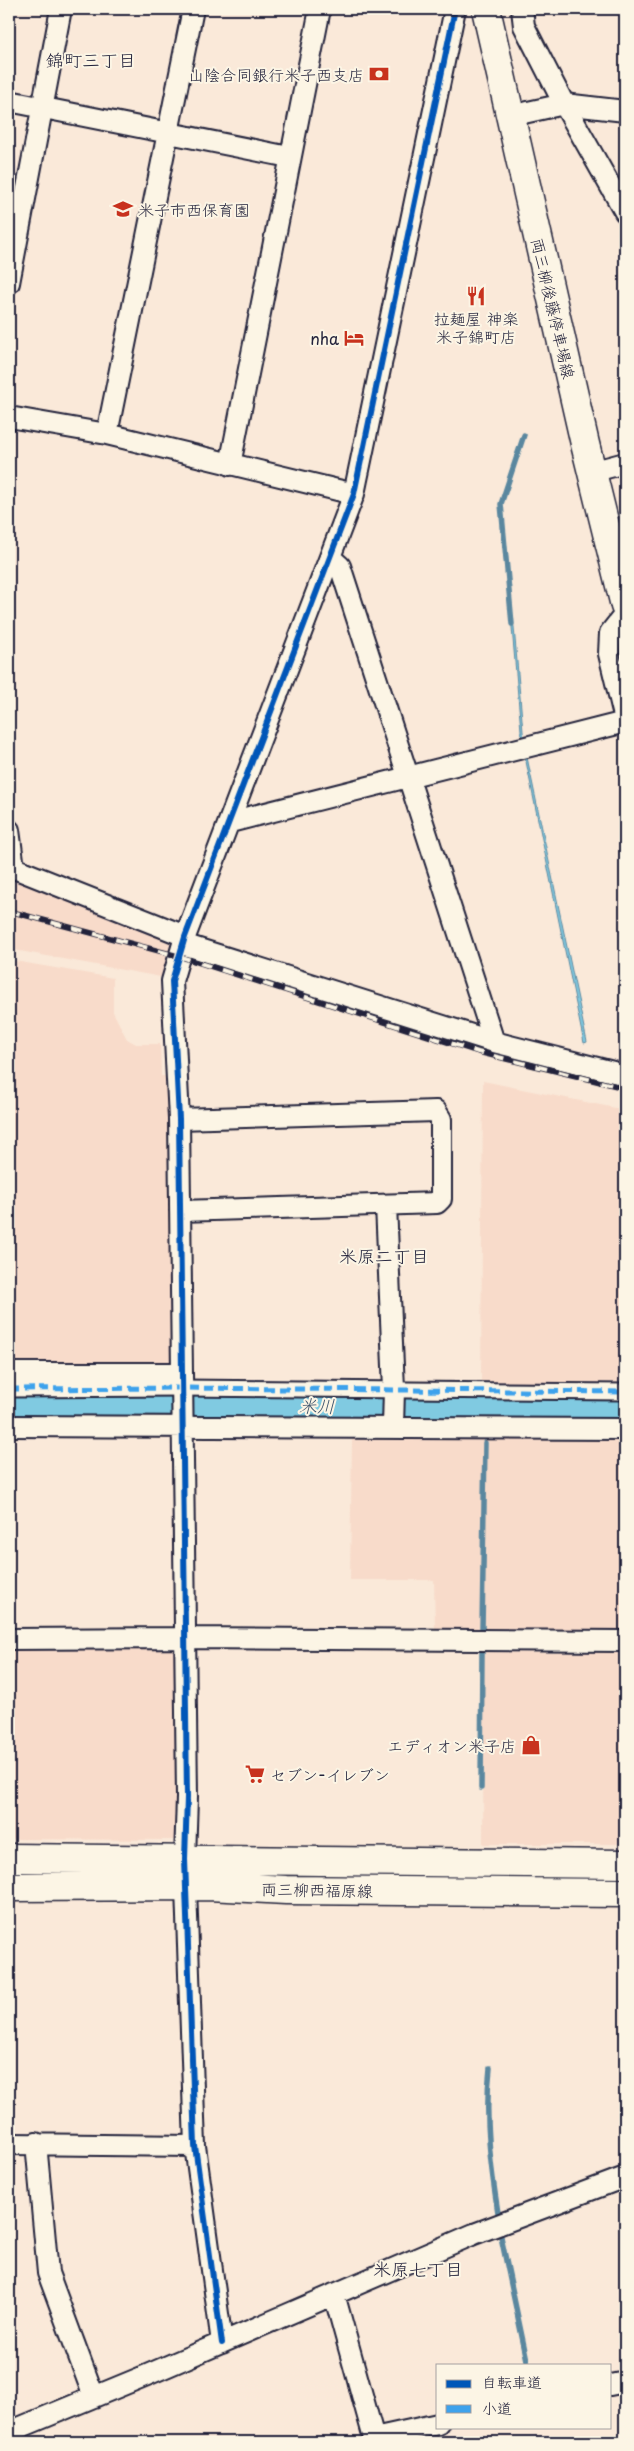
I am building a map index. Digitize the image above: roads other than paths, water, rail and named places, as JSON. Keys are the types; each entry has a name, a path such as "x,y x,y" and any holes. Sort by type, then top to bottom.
{"main road":[{"name":"両三柳後藤停車場線","path":"486,9 591,472 625,606"},
{"name":"両三柳西福原線","path":"9,1858 625,1864"},
{"name":"両三柳西福原線","path":"9,1887 186,1887 625,1893"}],"street":[{"path":"9,283 61,9"},
{"path":"107,434 192,9"},
{"path":"230,464 289,157 320,9"},
{"path":"222,2343 194,2146 185,1859 187,1798 179,1120 172,981 184,940 354,494 455,9"},
{"path":"522,9 524,26 564,104 625,212"},
{"path":"9,101 289,157"},
{"path":"510,116 564,104 625,111"},
{"path":"9,417 107,434 354,494"},
{"path":"591,472 625,463"},
{"path":"331,558 340,566 494,1042"},
{"path":"230,822 625,721 609,654 610,633 625,614"},
{"path":"9,830 11,867 184,940 494,1042 625,1075"},
{"path":"179,1120 436,1111 441,1119 441,1202 180,1211"},
{"path":"386,1205 394,1391 393,1423"},
{"path":"9,1373 182,1384 394,1391 625,1392"},
{"path":"9,1389 182,1384"},
{"path":"9,1426 183,1421 393,1423 625,1429"},
{"path":"9,1639 185,1638 625,1641"},
{"path":"36,2143 48,2273 94,2397"},
{"path":"9,2144 194,2146"},
{"path":"9,2432 222,2343 474,2234 625,2177"},
{"path":"334,2294 374,2440 436,2424"},
{"path":"612,2385 625,2382"}],"water":[{"path":"511,616 514,627 524,743 587,1042 584,1043 522,742"}],"waterway":[{"path":"512,624 501,504 524,435"},
{"name":"米川","path":"9,1402 625,1408"},
{"path":"482,1630 485,1443"},
{"path":"481,1788 482,1653"},
{"path":"490,2068 488,2125 499,2219"},
{"path":"500,2232 528,2364"}],"railway":[{"path":"9,911 178,956 478,1052 625,1088"}],"place":[{"name":"山陰合同銀行米子西支店","path":"379,74"},
{"name":"米子市西保育園","path":"123,209"},
{"name":"拉麺屋 神楽 米子錦町店","path":"476,296"},
{"name":"nha","path":"354,338"},
{"name":"エディオン米子店","path":"531,1745"},
{"name":"セブン-イレブン","path":"255,1774"}],"district":[{"name":"錦町三丁目","path":"91,59"},
{"name":"米原二丁目","path":"384,1255"},
{"name":"米原七丁目","path":"418,2268"}]}
